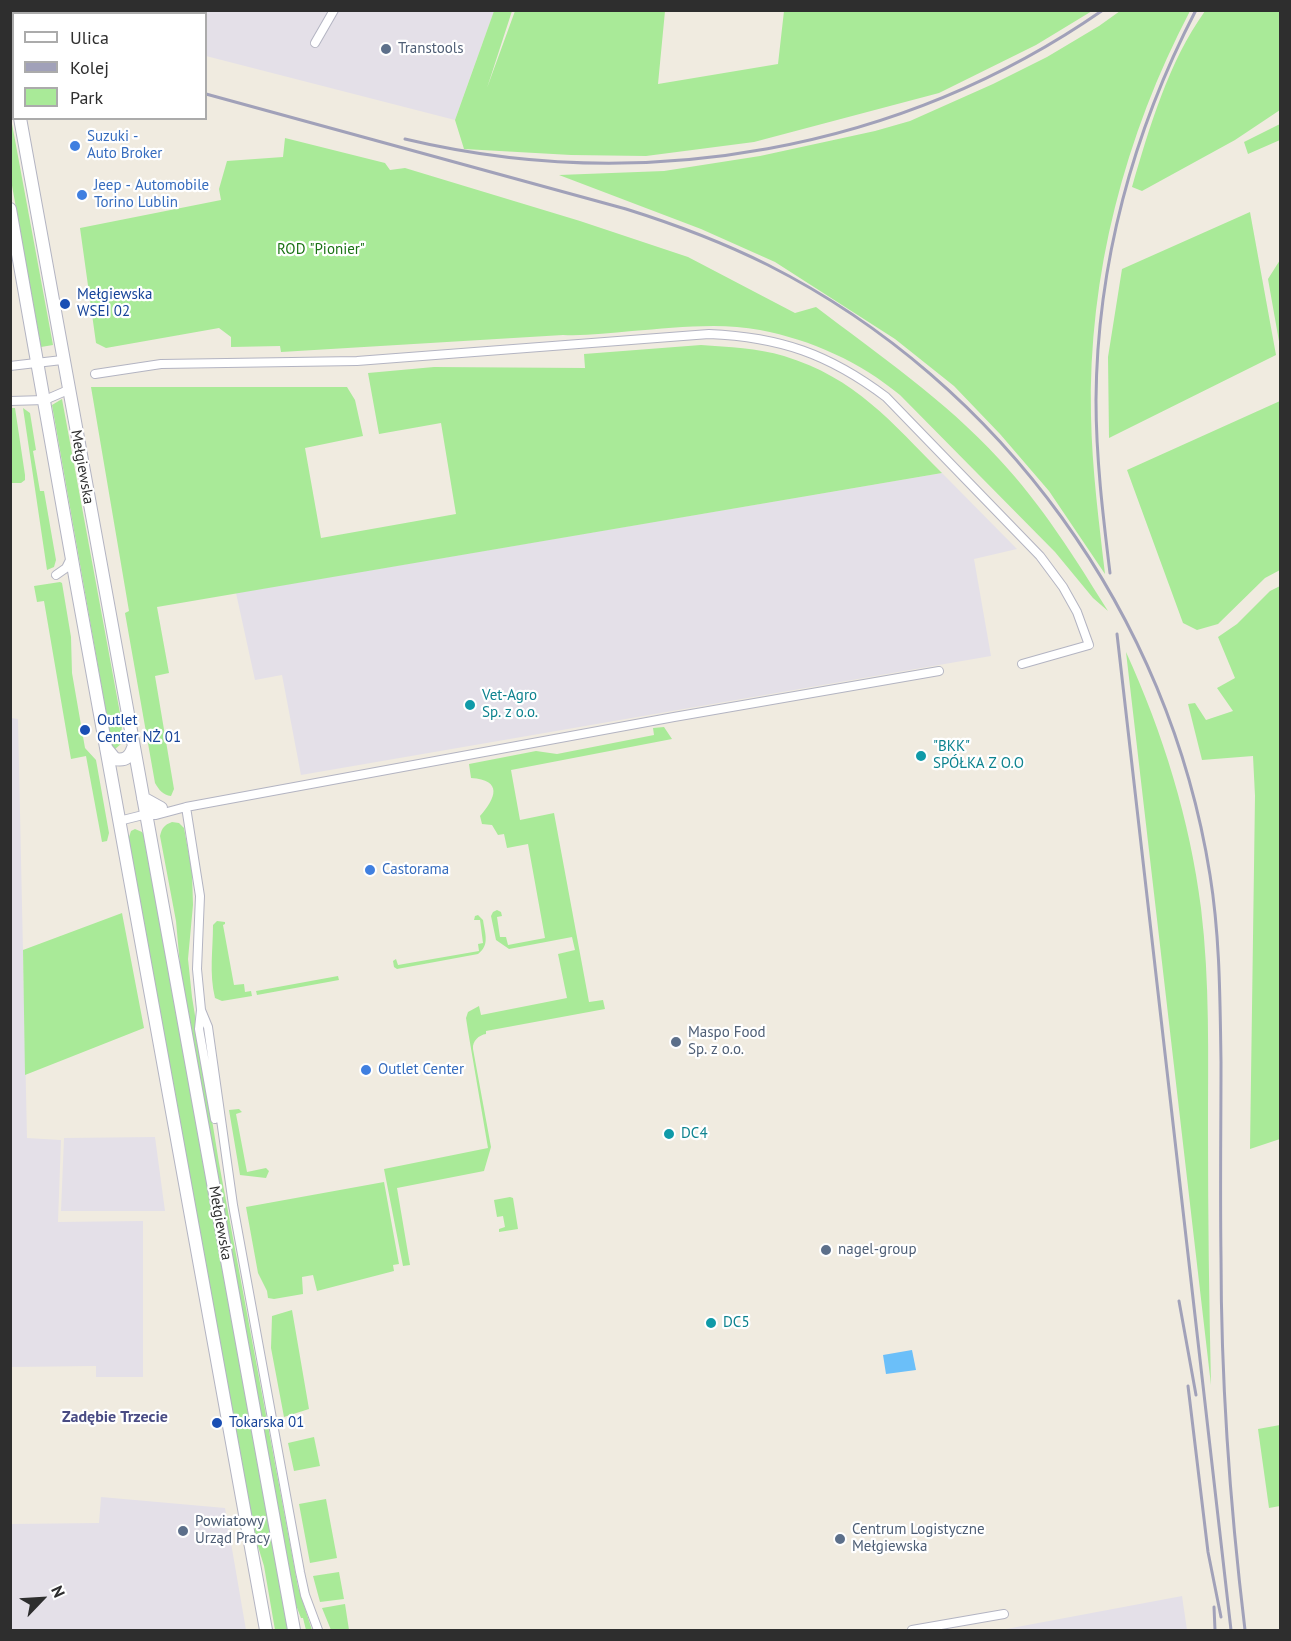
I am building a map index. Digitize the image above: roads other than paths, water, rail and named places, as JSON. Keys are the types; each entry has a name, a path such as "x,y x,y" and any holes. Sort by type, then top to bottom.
{"main road":[{"name":"Mełgiewska","path":"20,120 62,360 294,1630"},
{"name":"Mełgiewska","path":"10,209 266,1630"},
{"path":"106,747 115,759 121,760 127,758 134,748"},
{"path":"143,798 161,808"}],"street":[{"path":"315,43 334,10"},
{"path":"95,374 161,364 357,361 709,334 756,337 794,347 860,377 886,397 1040,556 1052,572 1077,612 1089,645 1022,664"},
{"path":"10,366 62,360"},
{"path":"10,401 45,400 68,390"},
{"path":"71,556 66,568 56,575 76,582"},
{"path":"146,815 156,815 186,807 674,717 939,671"},
{"path":"119,821 146,815 161,808 186,807"},
{"name":"Mełgiewska","path":"186,807 200,896 197,969 201,1010 208,1027 233,1205 300,1572 308,1606 318,1630"},
{"path":"912,1630 1004,1614"}],"water":[{"path":"912,1350 916,1370 886,1374 883,1355"}],"railway":[{"path":"405,139 495,156 586,163 677,160 768,149 856,128 942,98 1025,58 1103,10"},
{"path":"1110,573 1100,487 1096,422 1098,349 1103,299 1111,249 1137,151 1154,103 1196,10"},
{"path":"207,94 626,209 698,234 768,265 853,315 930,374 1000,442 1062,518 1114,600 1157,687 1189,779 1210,875 1218,945 1220,991 1221,1304 1225,1397 1235,1537 1245,1630"},
{"path":"1117,634 1231,1630"},
{"path":"1179,1301 1196,1395"},
{"path":"1188,1386 1208,1552 1221,1617"},
{"path":"1214,1607 1215,1630"}],"place":[{"name":"Transtools","path":"386,49"},
{"name":"Suzuki - Auto Broker","path":"75,146"},
{"name":"Jeep - Automobile Torino Lublin","path":"82,195"},
{"name":"Mełgiewska WSEI 02","path":"65,304"},
{"name":"Vet-Agro Sp. z o.o.","path":"470,705"},
{"name":"Outlet Center NŻ 01","path":"85,730"},
{"name":"\"BKK\" SPÓŁKA Z O.O","path":"921,756"},
{"name":"Castorama","path":"370,870"},
{"name":"Maspo Food Sp. z o.o.","path":"676,1042"},
{"name":"Outlet Center","path":"366,1070"},
{"name":"DC4","path":"669,1134"},
{"name":"nagel-group","path":"826,1250"},
{"name":"DC5","path":"711,1323"},
{"name":"Tokarska 01","path":"217,1423"},
{"name":"Powiatowy Urząd Pracy","path":"183,1531"},
{"name":"Centrum Logistyczne Mełgiewska","path":"840,1539"}],"district":[{"name":"Zadębie Trzecie","path":"115,1417"}],"park label":[{"name":"ROD \"Pionier\"","path":"321,250"}]}
